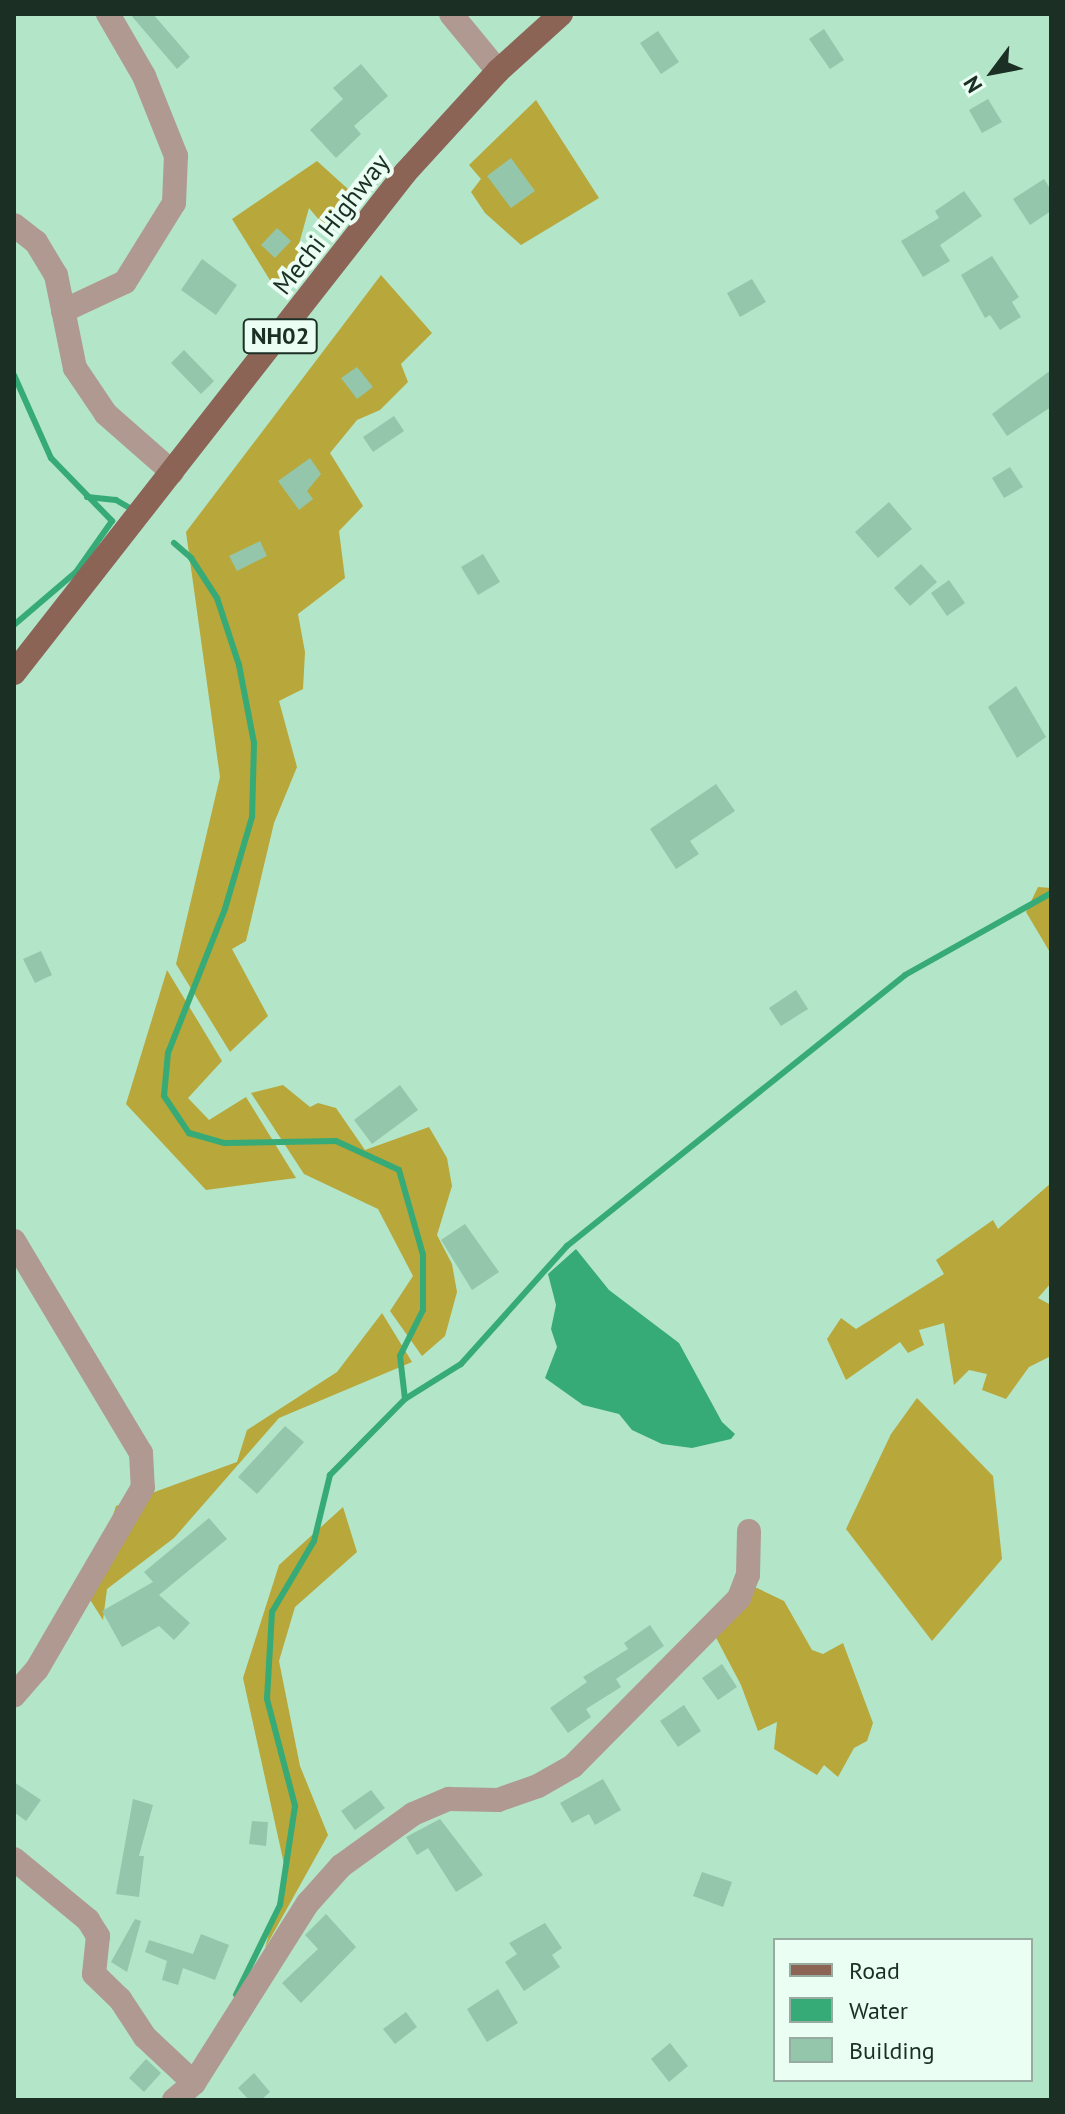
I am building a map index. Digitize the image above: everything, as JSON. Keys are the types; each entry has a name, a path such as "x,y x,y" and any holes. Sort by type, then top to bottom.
{"main road":[{"name":"Mechi Highway","path":"14,673 405,173 498,71 561,14"}],"street":[{"path":"63,311 125,282 174,203 176,156 144,76 108,14"},
{"path":"451,14 498,71"},
{"path":"14,225 36,242 49,264 75,368 106,414 172,472"},
{"path":"14,1241 141,1453 143,1487 37,1669 14,1695"},
{"path":"174,2100 194,2083 308,1903 341,1866 380,1834 437,1804 449,1799 498,1800 538,1786 573,1766 739,1598 748,1575 749,1531"},
{"path":"14,1859 88,1920 98,1936 94,1974 120,1999 145,2037 194,2083"}],"shaded area":[{"path":"536,100 599,198 521,245 485,213 471,192 481,179 469,165"},
{"path":"317,161 359,199 331,234 309,208 299,244 301,260 278,293 232,219"},
{"path":"381,275 432,333 401,364 408,382 380,410 357,420 330,453 363,506 339,531 345,578 298,614 305,652 303,689 279,701 297,767 274,823 246,941 232,949 268,1016 230,1052 176,964 220,777 186,532"},
{"path":"1038,887 1051,888 1051,954 1026,912"},
{"path":"167,970 222,1061 188,1098 209,1120 246,1097 296,1178 206,1190 126,1104"},
{"path":"283,1085 310,1107 318,1103 336,1108 365,1150 429,1127 447,1158 452,1186 437,1235 452,1264 457,1292 445,1336 422,1356 390,1311 413,1276 378,1209 304,1174 251,1093"},
{"path":"1051,1183 1051,1283 1038,1298 1051,1305 1051,1356 1029,1367 1006,1399 982,1390 987,1374 969,1370 954,1385 944,1323 919,1330 924,1345 908,1353 900,1342 846,1380 827,1339 841,1318 856,1329 944,1274 936,1260 993,1220 998,1229"},
{"path":"382,1313 412,1362 279,1418 174,1538 107,1589 103,1620 87,1595 116,1506 237,1462 247,1430 337,1372"},
{"path":"917,1398 993,1476 1002,1559 932,1641 846,1529 891,1434"},
{"path":"343,1507 357,1552 295,1607 279,1661 300,1766 328,1835 265,1948 286,1873 243,1678 279,1565"},
{"path":"739,1587 757,1588 784,1601 812,1650 823,1654 843,1643 873,1723 867,1741 854,1748 838,1777 824,1765 817,1775 774,1749 777,1722 758,1731 741,1685 712,1630"}],"water":[{"path":"576,1249 609,1290 679,1343 722,1422 735,1434 731,1439 692,1448 662,1444 632,1430 619,1414 583,1405 545,1378 557,1347 551,1329 556,1305 548,1274"}],"building":[{"path":"130,14 153,14 190,57 177,69"},
{"path":"824,29 844,60 830,69 809,39"},
{"path":"658,31 679,62 661,74 640,43"},
{"path":"361,64 388,96 354,126 361,134 336,158 310,130 343,99 333,88"},
{"path":"988,99 1002,122 982,133 969,110"},
{"path":"511,158 535,191 511,208 487,176"},
{"path":"1044,179 1051,190 1051,211 1030,225 1013,199"},
{"path":"964,191 982,216 940,245 950,261 923,277 901,241 939,218 935,211"},
{"path":"277,228 291,241 275,258 261,245"},
{"path":"992,256 1019,297 1012,302 1021,317 1000,330 990,315 985,318 961,275"},
{"path":"202,259 237,285 216,315 181,290"},
{"path":"752,279 766,302 740,317 727,293"},
{"path":"184,350 214,381 201,394 171,363"},
{"path":"357,367 373,387 357,399 341,378"},
{"path":"1051,370 1051,407 1007,436 992,414"},
{"path":"394,416 404,431 373,452 363,437"},
{"path":"310,458 321,474 307,491 313,499 299,510 278,481"},
{"path":"1010,467 1023,487 1004,498 992,478"},
{"path":"889,502 912,529 878,558 855,532"},
{"path":"260,541 267,556 237,571 229,556"},
{"path":"483,554 500,582 478,595 461,567"},
{"path":"921,564 937,582 910,606 894,588"},
{"path":"949,580 965,603 947,616 931,593"},
{"path":"1016,686 1046,737 1017,758 988,707"},
{"path":"716,784 735,811 690,841 699,854 676,869 650,829"},
{"path":"41,951 52,975 35,983 23,959"},
{"path":"796,990 808,1009 781,1026 769,1008"},
{"path":"400,1085 418,1110 372,1144 354,1120"},
{"path":"465,1224 499,1272 472,1290 441,1240"},
{"path":"285,1426 304,1442 257,1494 238,1477"},
{"path":"209,1518 227,1539 159,1595 190,1623 174,1640 159,1626 122,1647 102,1611 153,1582 144,1572"},
{"path":"650,1625 664,1646 616,1679 621,1687 586,1709 591,1717 568,1733 550,1708 587,1682 583,1677 628,1649 624,1643"},
{"path":"722,1664 737,1687 718,1700 702,1678"},
{"path":"684,1705 701,1731 678,1747 660,1721"},
{"path":"603,1779 621,1810 595,1825 589,1814 572,1823 560,1803"},
{"path":"14,1782 41,1800 26,1821 14,1812"},
{"path":"371,1790 385,1808 355,1830 341,1811"},
{"path":"133,1799 153,1805 139,1856 144,1856 139,1897 116,1894"},
{"path":"440,1819 483,1875 456,1892 428,1848 417,1855 406,1837"},
{"path":"252,1821 268,1822 266,1846 249,1844"},
{"path":"702,1872 732,1882 723,1907 693,1896"},
{"path":"326,1914 356,1947 301,2003 282,1983 318,1949 305,1935"},
{"path":"135,1919 141,1921 127,1972 111,1962"},
{"path":"545,1923 562,1948 552,1955 560,1967 524,1991 505,1962 517,1954 509,1943"},
{"path":"201,1934 229,1945 215,1980 183,1968 178,1985 162,1980 167,1961 145,1952 149,1940 193,1954"},
{"path":"498,1989 518,2023 487,2042 467,2009"},
{"path":"406,2012 417,2027 395,2044 383,2029"},
{"path":"670,2043 688,2066 669,2082 651,2059"},
{"path":"146,2059 161,2073 144,2092 129,2078"},
{"path":"254,2073 270,2092 261,2100 249,2100 238,2088"}],"waterway":[{"path":"14,375 51,458 112,521 76,572 14,625"},
{"path":"87,497 116,500 133,510"},
{"path":"174,543 191,558 217,598 239,665 254,743 252,817 225,909 168,1053 164,1096 189,1133 225,1143 336,1141 399,1170 423,1255 423,1310 400,1356 405,1399 330,1475 314,1541 272,1612 267,1699 295,1806 280,1905 236,1995"},
{"path":"405,1399 461,1364 567,1246 905,975 1051,893"}]}
